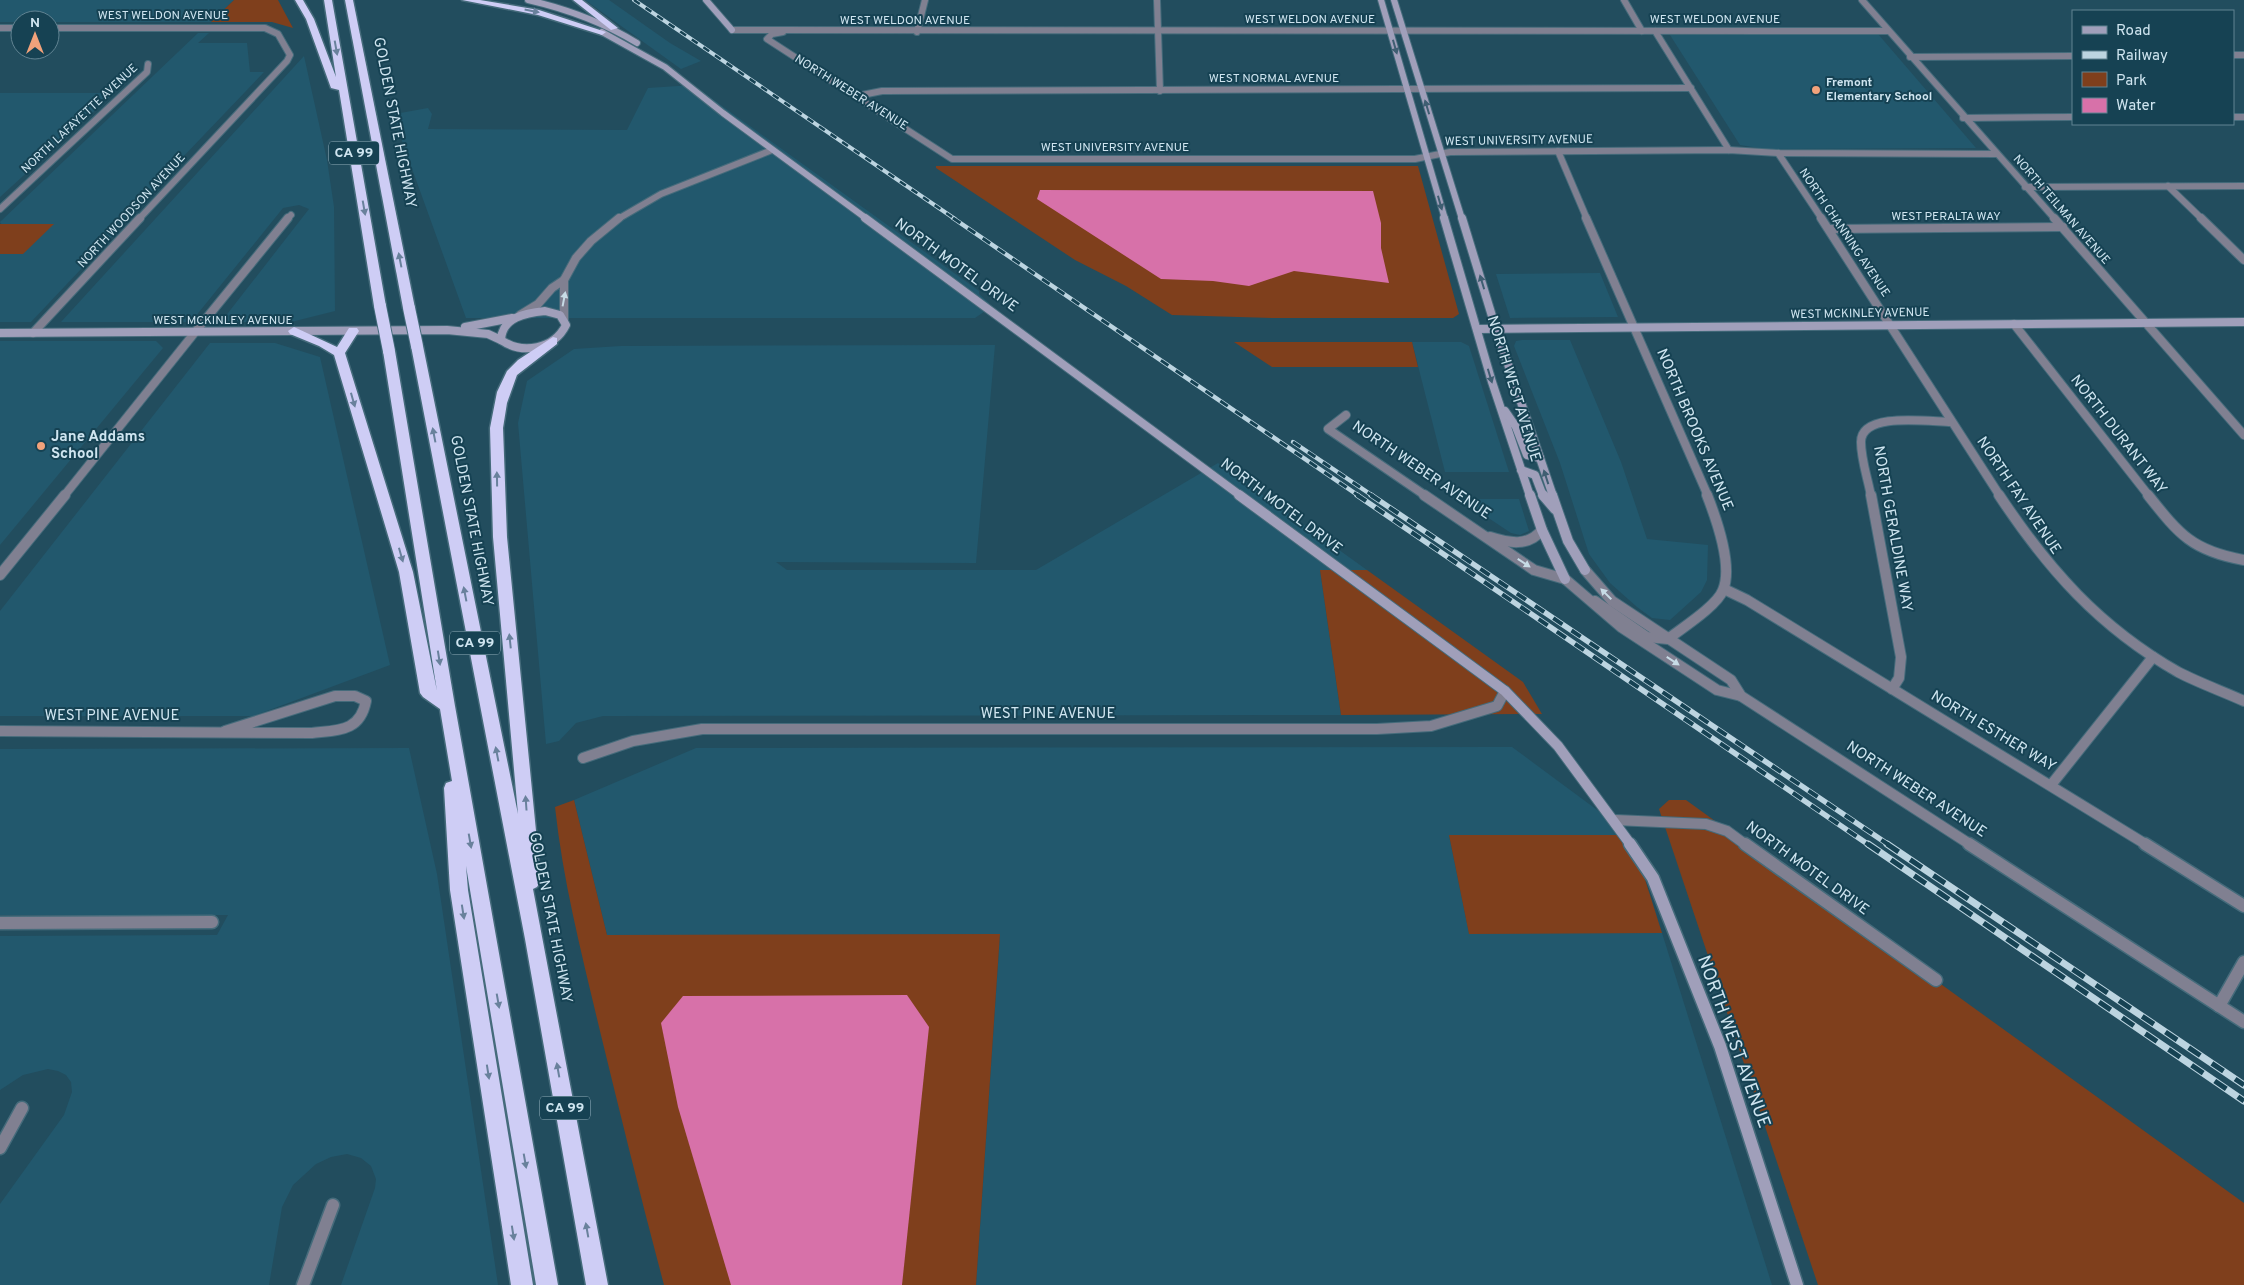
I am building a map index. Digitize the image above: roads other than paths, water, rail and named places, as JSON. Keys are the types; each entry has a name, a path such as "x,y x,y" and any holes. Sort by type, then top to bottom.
{"highway":[{"path":"299,0 310,19 349,120"},
{"name":"CA 99","path":"328,0 547,1285"},
{"name":"GOLDEN STATE HIGHWAY","path":"349,0 534,939 597,1283"},
{"path":"358,0 362,19 359,47"},
{"path":"466,0 539,12 602,32"},
{"path":"577,0 614,28"},
{"path":"294,331 323,343 339,353 406,572 428,693 447,706 459,890 522,1285"},
{"path":"339,353 353,331"},
{"path":"534,939 526,799 496,511 496,454 500,411 510,376 519,365 548,347 553,341"}],"main road":[{"path":"528,0 581,14 614,28 670,66 685,83"},
{"path":"706,0 714,13 732,30"},
{"name":"NORTH WEST AVENUE","path":"1381,0 1498,402 1542,530 1565,578"},
{"name":"NORTH WEST AVENUE","path":"1394,0 1496,329 1558,512 1574,554 1586,570"},
{"name":"NORTH MOTEL DRIVE","path":"602,32 658,63 772,150 1505,691 1558,746 1615,820"},
{"name":"WEST MCKINLEY AVENUE","path":"447,330 545,311 560,315 564,320"},
{"path":"501,340 503,328 517,317"},
{"path":"553,341 564,330 564,320"},
{"name":"WEST MCKINLEY AVENUE","path":"1477,329 2244,322"},
{"name":"WEST MCKINLEY AVENUE","path":"0,333 447,330 488,334 513,348 522,349 538,347 553,341"},
{"path":"1498,402 1516,427 1527,454 1540,458"},
{"path":"1521,470 1535,475 1544,498 1558,512"},
{"name":"NORTH WEST AVENUE","path":"1615,820 1653,878 1720,1046 1797,1285"}],"street":[{"path":"917,32 925,0"},
{"path":"1157,0 1160,91"},
{"path":"1624,0 1642,31"},
{"name":"NORTH TEILMAN AVENUE","path":"1862,0 1963,118 2063,227 2144,323 2244,435"},
{"name":"WEST WELDON AVENUE","path":"60,28 252,28 275,30"},
{"name":"NORTH WOODSON AVENUE","path":"33,333 287,61 290,55 281,35 275,30"},
{"name":"WEST WELDON AVENUE","path":"732,30 783,32 1888,31"},
{"path":"1655,31 1729,150"},
{"name":"NORTH WEBER AVENUE","path":"783,32 772,34 767,38 799,61 857,96 952,159"},
{"path":"1910,57 2072,56"},
{"name":"NORTH LAFAYETTE AVENUE","path":"0,209 146,72 149,68 148,64"},
{"name":"WEST NORMAL AVENUE","path":"857,96 882,91 1691,88"},
{"path":"1963,118 2072,117"},
{"path":"517,317 538,304 552,288 564,280 576,258 591,241 632,209 661,194 772,150"},
{"name":"WEST UNIVERSITY AVENUE","path":"952,159 1415,159 1442,154 1729,150 1778,153 1997,154"},
{"name":"NORTH BROOKS AVENUE","path":"1558,151 1633,328 1709,496 1720,531 1723,552 1724,589"},
{"name":"NORTH CHANNING AVENUE","path":"1778,153 1890,325"},
{"path":"2168,186 2244,260"},
{"path":"2025,187 2244,186"},
{"path":"0,575 291,215"},
{"name":"WEST PERALTA WAY","path":"1829,229 2063,227"},
{"path":"564,280 567,288 562,307 564,320"},
{"name":"NORTH DURANT WAY","path":"2014,324 2177,532 2192,543 2210,552 2244,560"},
{"name":"NORTH FAY AVENUE","path":"1890,325 2031,544 2087,607 2153,657"},
{"name":"NORTH WEBER AVENUE","path":"1346,415 1328,429 1489,537 1502,549 1534,570 1565,578"},
{"name":"NORTH GERALDINE WAY","path":"1892,689 1899,678 1902,658 1861,442 1863,432 1869,426 1883,422 1951,422"},
{"name":"NORTH WEBER AVENUE","path":"1489,537 1524,543 1537,537 1542,530"},
{"name":"NORTH WEBER AVENUE","path":"1586,570 1612,601 1731,680 1741,696 2244,1022"},
{"name":"NORTH WEST AVENUE","path":"1565,578 1621,627 1717,690 1741,696"},
{"path":"1580,592 1604,606 1647,637 1668,639 1716,600 1724,589"},
{"name":"NORTH ESTHER WAY","path":"1724,589 1747,600 2051,785 2244,906"},
{"path":"2051,785 2153,657 2180,673 2244,701"},
{"name":"WEST PINE AVENUE","path":"583,758 633,741 702,729 1377,729 1431,726 1498,706 1505,691"},
{"name":"WEST PINE AVENUE","path":"0,731 304,733 337,730 353,726 365,714 366,701 361,696 351,694 335,696 225,731"},
{"name":"NORTH MOTEL DRIVE","path":"1615,820 1706,824 1727,831 1936,980"},
{"path":"0,923 212,922"},
{"path":"2219,1006 2244,962"},
{"path":"0,1148 22,1108"},
{"path":"303,1285 333,1205"}],"water":[{"path":"1040,190 1373,191 1381,223 1381,248 1389,283 1294,271 1249,286 1213,281 1161,279 1037,199"},
{"path":"907,995 929,1027 902,1285 731,1285 678,1107 661,1023 683,996"}],"railway":[{"path":"634,0 955,219"},
{"path":"953,218 1359,496"},
{"path":"1293,442 1373,496"},
{"path":"1357,495 1869,845"},
{"path":"1371,495 1889,845"},
{"path":"1868,844 2244,1101"},
{"path":"1887,844 2244,1085"}],"place":[{"name":"Fremont Elementary School","path":"1816,90"},
{"name":"Jane Addams School","path":"41,446"}]}
